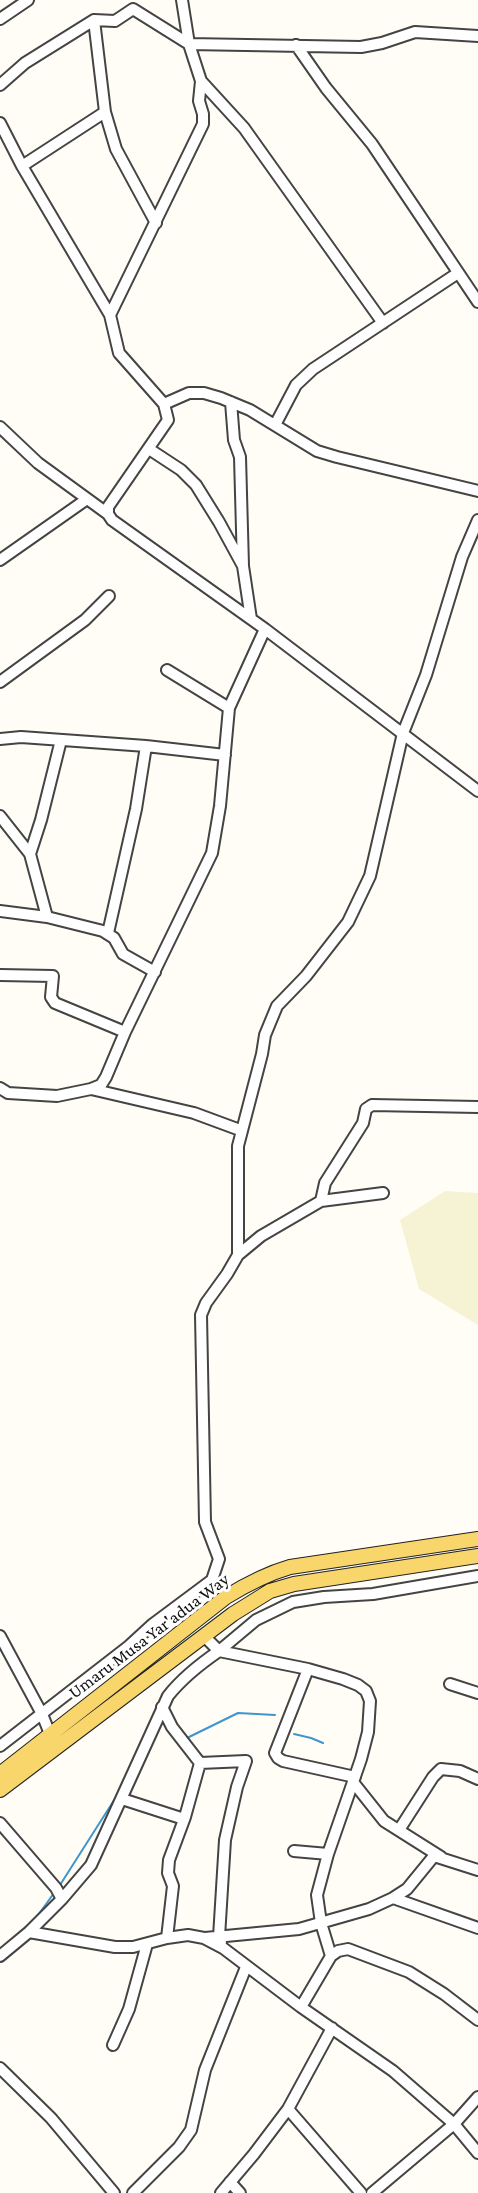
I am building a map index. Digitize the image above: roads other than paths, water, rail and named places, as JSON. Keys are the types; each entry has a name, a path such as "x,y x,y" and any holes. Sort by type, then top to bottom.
{"main road":[{"name":"Umaru Musa Yar'adua Way","path":"0,1774 226,1597 269,1573 324,1561 478,1539"},
{"name":"Umaru Musa Yar'adua Way","path":"0,1790 252,1601 294,1584 478,1556"}],"street":[{"path":"0,18 28,0"},
{"path":"110,315 203,124 199,101 201,81 189,44 182,0"},
{"path":"0,85 25,63 94,20 115,21 133,9 189,44 361,47 415,32 478,36"},
{"path":"94,20 105,112 116,149 156,223"},
{"path":"296,45 326,88 372,144 478,302"},
{"path":"201,81 244,128 383,323"},
{"path":"22,166 105,112"},
{"path":"0,123 22,166 110,315 119,353 164,404 168,420 108,507 108,514"},
{"path":"275,425 302,378 458,273"},
{"path":"164,404 189,393 204,393 250,410 317,451 478,491"},
{"path":"231,402 234,440 240,457 243,566 251,619"},
{"path":"0,427 38,463 108,514 112,520 265,629 478,791"},
{"path":"149,449 181,470 196,485 243,566"},
{"path":"2,554 53,524 87,499"},
{"path":"238,1255 237,1153 240,1130 262,1054 265,1035 277,1006 306,976 348,922 370,876 403,733 426,675 462,557 478,520"},
{"path":"0,682 85,620 109,596"},
{"path":"0,1088 8,1093 57,1096 91,1089 101,1085 106,1077 125,1032 212,853 219,815 229,708 265,629"},
{"path":"167,670 229,708"},
{"path":"0,739 21,737 147,746 225,755"},
{"path":"30,854 61,740"},
{"path":"108,933 136,809 147,746"},
{"path":"0,816 30,854 47,917"},
{"path":"0,911 47,917 108,933 114,938 123,954 155,972"},
{"path":"0,975 53,976 51,997 55,1003 125,1032"},
{"path":"91,1089 194,1113 240,1130"},
{"path":"321,1201 325,1184 363,1123 366,1109 372,1105 478,1107"},
{"path":"0,1746 212,1580 219,1559 205,1522 201,1319 206,1303 238,1255 261,1236 321,1201 383,1193"},
{"path":"0,1956 29,1932 62,1899 91,1865 162,1707 177,1684 198,1665 219,1651 256,1620 293,1602 324,1597 373,1594 478,1576"},
{"path":"0,1636 51,1734"},
{"path":"204,1636 219,1651 308,1669 358,1685 366,1691 370,1701 368,1732 328,1854 318,1895 321,1923 331,1956"},
{"path":"308,1669 275,1753 278,1758 354,1780 376,1813 441,1857"},
{"path":"450,1684 478,1693"},
{"path":"162,1707 172,1727 200,1763"},
{"path":"200,1763 246,1761 237,1787 225,1840 221,1942 246,1967 393,2071 454,2124 478,2153"},
{"path":"167,1938 172,1886 168,1873 169,1860 184,1819 200,1763"},
{"path":"399,1830 433,1777 441,1769 460,1771 478,1779"},
{"path":"122,1799 184,1819"},
{"path":"0,1823 56,1888 62,1899"},
{"path":"294,1851 328,1854"},
{"path":"29,1932 115,1947 133,1947 188,1935 221,1942 321,1923 369,1909 407,1889 434,1856 478,1870"},
{"path":"393,1898 478,1928"},
{"path":"113,2045 129,2009 147,1944"},
{"path":"302,2007 331,1956 338,1951 348,1949 409,1972 444,1994 478,2020"},
{"path":"133,2193 178,2147 191,2130 205,2070 246,1967"},
{"path":"221,2193 288,2109 332,2028"},
{"path":"0,2068 51,2118 114,2193"},
{"path":"372,2193 454,2124 478,2097"},
{"path":"288,2109 361,2193"},
{"path":"231,2182 240,2193"}],"waterway":[{"path":"187,1738 238,1713 275,1715"},
{"path":"294,1734 323,1743"},
{"path":"60,1885 118,1794"},
{"path":"36,1918 54,1893"}]}
